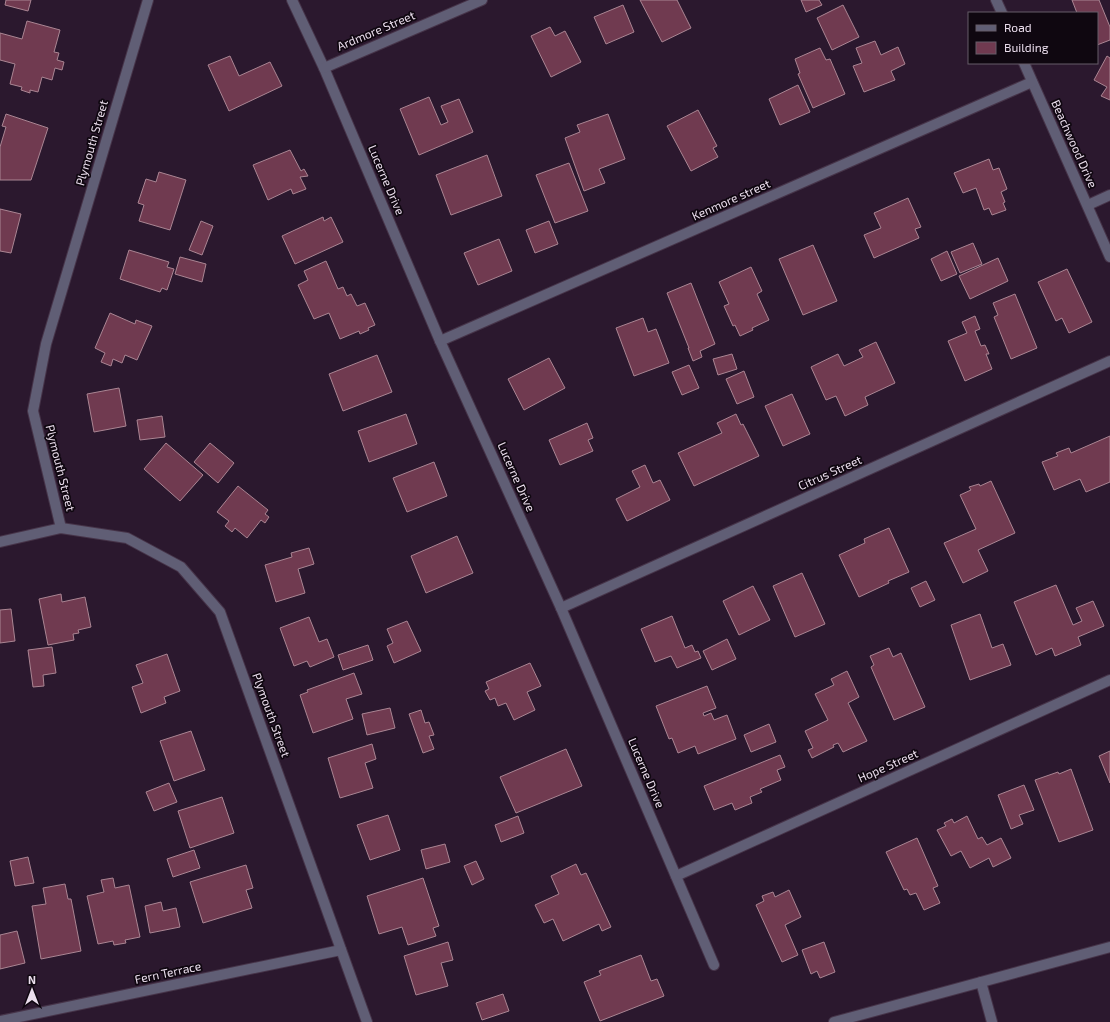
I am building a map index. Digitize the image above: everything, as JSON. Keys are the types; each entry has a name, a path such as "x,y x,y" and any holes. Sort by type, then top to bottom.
{"street":[{"name":"Plymouth Street","path":"148,0 46,344 33,412 61,528 127,538 181,568 220,612 367,1022"},
{"name":"Lucerne Drive","path":"292,0 324,68 440,341 561,608 714,965"},
{"name":"Ardmore Street","path":"324,68 482,0"},
{"path":"996,0 1002,12"},
{"name":"Beachwood Drive","path":"1024,64 1088,205 1110,258"},
{"name":"Kenmore street","path":"440,341 1032,82"},
{"path":"1088,205 1110,195"},
{"name":"Citrus Street","path":"561,608 1110,362"},
{"path":"0,542 61,528"},
{"name":"Hope Street","path":"676,876 1110,680"},
{"path":"834,1022 1110,947"},
{"name":"Fern Terrace","path":"0,1021 341,950"},
{"path":"981,982 992,1022"}],"building":[{"path":"6,0 31,0 28,11 5,5"},
{"path":"640,0 677,0 691,28 662,42"},
{"path":"801,0 819,0 822,5 806,12"},
{"path":"1072,0 1099,0 1110,27 1110,40 1098,45 1098,12 1077,12"},
{"path":"623,5 634,32 606,44 594,17"},
{"path":"843,5 859,37 832,50 817,18"},
{"path":"27,21 60,30 54,52 59,53 57,60 64,62 62,70 55,68 52,80 42,77 38,92 30,90 30,93 21,90 22,87 10,84 15,64 0,60 0,33 22,39"},
{"path":"550,27 555,36 565,31 581,62 551,77 531,36"},
{"path":"875,41 881,55 898,47 905,64 891,71 895,80 864,92 853,66 862,63 856,48"},
{"path":"820,48 826,60 830,59 845,94 813,108 798,74 800,73 795,59"},
{"path":"230,56 239,76 270,62 282,86 229,111 208,65"},
{"path":"1107,56 1110,58 1110,100 1101,96 1107,87 1094,80"},
{"path":"798,85 810,112 780,125 769,99"},
{"path":"429,97 441,125 448,122 441,106 459,99 473,132 419,155 400,109"},
{"path":"698,110 717,146 713,148 718,157 691,171 667,126"},
{"path":"6,114 48,128 31,180 0,180 0,147 6,127 2,126"},
{"path":"608,114 625,159 599,169 605,183 584,191 565,138 580,132 577,125"},
{"path":"290,150 301,171 304,169 308,176 300,177 306,189 293,194 291,189 268,200 253,165"},
{"path":"487,155 502,196 451,215 436,175"},
{"path":"989,159 993,170 999,168 1007,189 1001,192 1006,210 992,215 989,208 984,210 976,188 963,193 954,173"},
{"path":"569,163 588,211 555,223 536,175"},
{"path":"159,172 186,180 170,230 139,221 144,205 138,203 146,179 156,182"},
{"path":"908,198 921,227 915,229 919,238 874,258 864,235 881,228 874,213"},
{"path":"0,209 21,214 11,253 0,251"},
{"path":"323,217 324,221 331,217 343,242 295,264 282,236"},
{"path":"201,221 213,226 202,255 189,250"},
{"path":"549,221 558,244 535,253 526,230"},
{"path":"499,239 512,271 478,285 464,253"},
{"path":"973,243 982,264 960,273 951,252"},
{"path":"813,245 837,301 803,315 779,259"},
{"path":"129,250 169,262 167,267 174,269 167,290 162,288 160,292 120,279"},
{"path":"947,251 957,274 941,281 931,259"},
{"path":"180,257 206,264 202,282 175,274"},
{"path":"998,258 1008,281 970,299 959,276"},
{"path":"326,261 338,289 343,287 347,296 351,294 357,306 365,303 375,325 368,328 369,330 360,334 359,331 340,339 329,313 314,319 298,285 308,280 304,271"},
{"path":"751,267 762,291 757,294 769,320 752,328 753,330 740,336 735,325 733,326 724,306 729,304 719,282"},
{"path":"1067,269 1092,322 1069,333 1062,318 1056,321 1038,282"},
{"path":"691,283 715,344 700,351 702,357 693,361 667,293"},
{"path":"1015,294 1037,348 1011,359 994,317 998,315 993,303"},
{"path":"110,313 135,324 136,320 152,326 137,360 125,355 122,363 113,359 111,366 101,362 105,353 95,348"},
{"path":"975,316 980,329 975,331 981,346 985,345 989,354 986,354 992,369 965,381 948,341 967,333 962,322"},
{"path":"643,318 648,332 656,329 669,363 634,376 616,328"},
{"path":"876,342 895,383 865,397 868,405 845,416 836,396 826,400 811,367 838,354 844,366 863,357 859,350"},
{"path":"732,354 737,369 718,375 713,359"},
{"path":"377,355 392,392 343,411 329,374"},
{"path":"549,358 565,388 524,410 508,379"},
{"path":"689,365 699,388 682,395 672,372"},
{"path":"744,371 754,397 737,404 726,379"},
{"path":"119,388 126,426 94,432 87,394"},
{"path":"792,394 810,434 783,446 765,406"},
{"path":"406,414 417,444 369,462 358,431"},
{"path":"736,414 741,425 743,424 759,456 694,486 678,453 722,433 717,423"},
{"path":"162,416 165,437 140,440 137,420"},
{"path":"587,423 593,438 588,440 593,451 560,465 549,440"},
{"path":"1110,436 1110,482 1086,492 1080,479 1054,490 1042,462 1058,456 1056,453 1069,448 1071,453"},
{"path":"166,443 203,475 180,501 144,469"},
{"path":"210,443 234,463 218,483 194,462"},
{"path":"434,462 447,496 407,512 393,478"},
{"path":"645,465 653,483 660,480 670,500 627,521 616,499 640,487 632,471"},
{"path":"991,481 1015,533 978,550 988,571 963,583 944,543 976,529 960,495 971,490 969,487 979,484 980,486"},
{"path":"238,486 268,510 265,514 269,517 265,523 261,520 247,538 235,528 232,532 225,526 229,521 217,512"},
{"path":"889,528 909,572 888,581 889,583 859,597 839,555 865,543 864,539"},
{"path":"457,536 473,573 426,593 411,556"},
{"path":"309,548 314,564 298,569 305,593 276,602 265,565 292,557 291,553"},
{"path":"802,573 825,624 795,637 773,586"},
{"path":"926,581 935,600 920,607 911,588"},
{"path":"1056,585 1073,625 1082,621 1076,608 1093,601 1104,626 1078,637 1081,645 1055,656 1052,648 1036,655 1014,602"},
{"path":"753,586 770,620 739,635 723,601"},
{"path":"61,594 62,602 85,597 91,627 78,630 79,633 73,634 74,640 48,645 39,599"},
{"path":"11,609 15,641 0,643 0,610"},
{"path":"980,614 992,648 1003,644 1011,665 970,680 951,625"},
{"path":"672,616 685,648 692,645 695,652 698,651 701,658 677,668 671,656 655,662 641,629"},
{"path":"309,617 319,642 327,639 334,657 310,667 307,661 294,666 280,628"},
{"path":"407,621 421,651 394,663 387,646 393,643 387,629"},
{"path":"727,639 736,659 712,670 703,651"},
{"path":"368,645 373,660 343,670 338,655"},
{"path":"52,647 56,673 43,675 44,686 33,687 28,650"},
{"path":"889,648 893,657 901,653 925,707 894,720 871,667 874,665 870,656"},
{"path":"167,654 180,691 164,697 166,703 141,713 132,687 143,683 136,665"},
{"path":"530,663 541,686 527,692 535,710 514,720 506,703 498,706 495,698 490,700 485,691 489,689 486,682"},
{"path":"847,671 859,697 848,703 867,741 843,752 838,743 833,745 834,747 812,758 808,750 813,748 805,731 828,720 815,694 834,685 831,679"},
{"path":"354,673 362,694 346,699 353,719 313,733 300,695 308,692 307,690"},
{"path":"707,686 716,708 703,713 704,716 711,713 714,720 727,715 736,739 698,754 695,746 678,753 672,738 669,739 656,706"},
{"path":"390,708 395,728 367,735 362,714"},
{"path":"421,710 425,723 429,722 434,735 429,736 434,749 423,753 409,714"},
{"path":"769,724 776,742 751,752 744,735"},
{"path":"191,731 205,770 174,781 160,741"},
{"path":"372,744 376,759 365,763 373,788 340,798 328,758"},
{"path":"566,749 582,786 516,813 500,777"},
{"path":"1110,751 1110,783 1099,756"},
{"path":"780,755 785,767 777,770 781,780 760,789 762,792 750,797 752,803 735,810 732,803 714,810 704,786"},
{"path":"1071,769 1093,830 1059,842 1035,780 1058,772 1059,774"},
{"path":"169,783 177,802 154,811 146,792"},
{"path":"1024,785 1034,810 1019,815 1023,824 1011,829 998,795"},
{"path":"222,797 234,833 190,848 178,811"},
{"path":"388,815 400,850 370,860 357,825"},
{"path":"518,816 524,833 501,842 495,825"},
{"path":"967,816 978,839 982,837 987,845 1001,838 1011,858 993,867 989,858 970,868 961,851 951,856 937,830 946,826 944,823 952,819 954,823"},
{"path":"917,838 938,886 933,888 940,903 924,910 916,893 910,895 907,889 904,890 886,852"},
{"path":"445,844 450,862 426,869 421,850"},
{"path":"194,850 200,868 173,877 167,859"},
{"path":"28,857 34,883 15,886 10,861"},
{"path":"476,861 484,879 472,885 464,866"},
{"path":"576,864 581,875 586,873 611,927 602,931 599,924 563,941 553,919 544,923 535,905 559,894 551,876"},
{"path":"246,865 253,888 246,890 252,908 203,923 190,882"},
{"path":"113,878 115,888 129,885 140,937 125,940 126,943 114,945 113,941 98,944 87,896 104,892 101,880"},
{"path":"423,878 439,926 433,928 436,936 408,945 402,927 379,934 367,896"},
{"path":"65,884 68,899 71,899 81,951 41,959 32,906 46,904 43,888"},
{"path":"789,890 801,917 785,925 798,955 782,962 756,905 764,901 762,896 773,892 775,897"},
{"path":"161,902 163,911 176,908 180,927 150,933 145,906"},
{"path":"17,931 25,963 0,969 0,935"},
{"path":"448,942 453,960 441,963 448,986 416,995 404,956"},
{"path":"824,942 835,972 820,978 817,971 811,974 802,950"},
{"path":"641,955 651,981 657,979 664,996 600,1021 584,982 601,975 599,971"},
{"path":"503,994 509,1011 482,1020 476,1003"}]}
